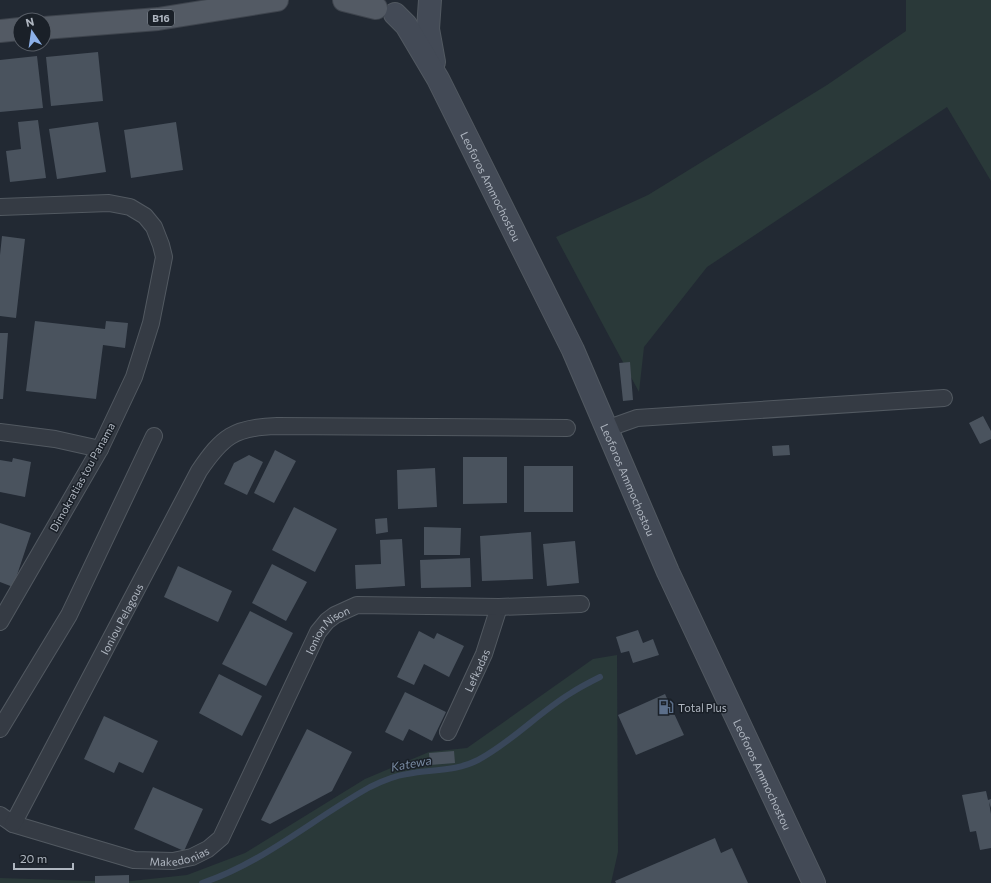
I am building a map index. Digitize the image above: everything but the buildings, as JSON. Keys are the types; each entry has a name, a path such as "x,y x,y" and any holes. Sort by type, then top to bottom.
{"main road":[{"name":"B16","path":"52,27 158,19 277,0"},
{"path":"344,0 378,7 415,8 426,0"},
{"name":"Leoforos Ammochostou","path":"430,0 428,29 438,79"},
{"name":"Leoforos Ammochostou","path":"378,7 406,25 438,79 573,350 668,572 814,883"},
{"path":"0,31 12,30"}],"street":[{"name":"Dimokratias tou Panama","path":"0,207 109,203 130,207 145,216 154,227 162,245 163,265 147,336 134,377 100,449 0,622"},
{"path":"606,429 637,418 944,398"},
{"name":"Ioniou Pelagous","path":"6,820 199,471 212,451 225,438 246,429 258,426 567,428"},
{"path":"0,432 55,439 100,449"},
{"path":"0,729 69,615 154,436"},
{"name":"Ionion Nison","path":"230,820 318,632 327,620 344,610 357,605 499,607 581,604"},
{"name":"Lefkadas","path":"448,732 484,654 499,607"},
{"name":"Makedonias","path":"6,820 134,860 174,861 192,857 208,849 221,838 230,820"}],"shaded area":[{"path":"906,0 991,0 991,181 947,107 707,267 644,347 639,392 556,237 648,195 827,85 906,31"},
{"path":"617,655 618,852 611,883 0,883 0,878 122,882 187,875 245,853 365,779 429,752 467,748 593,659"}],"waterway":[{"name":"Katewa","path":"202,883 246,864 288,839 349,799 392,777 416,772 460,767 478,760 502,745 547,709 600,677"}],"place":[{"name":"Total Plus","path":"666,707"}]}
